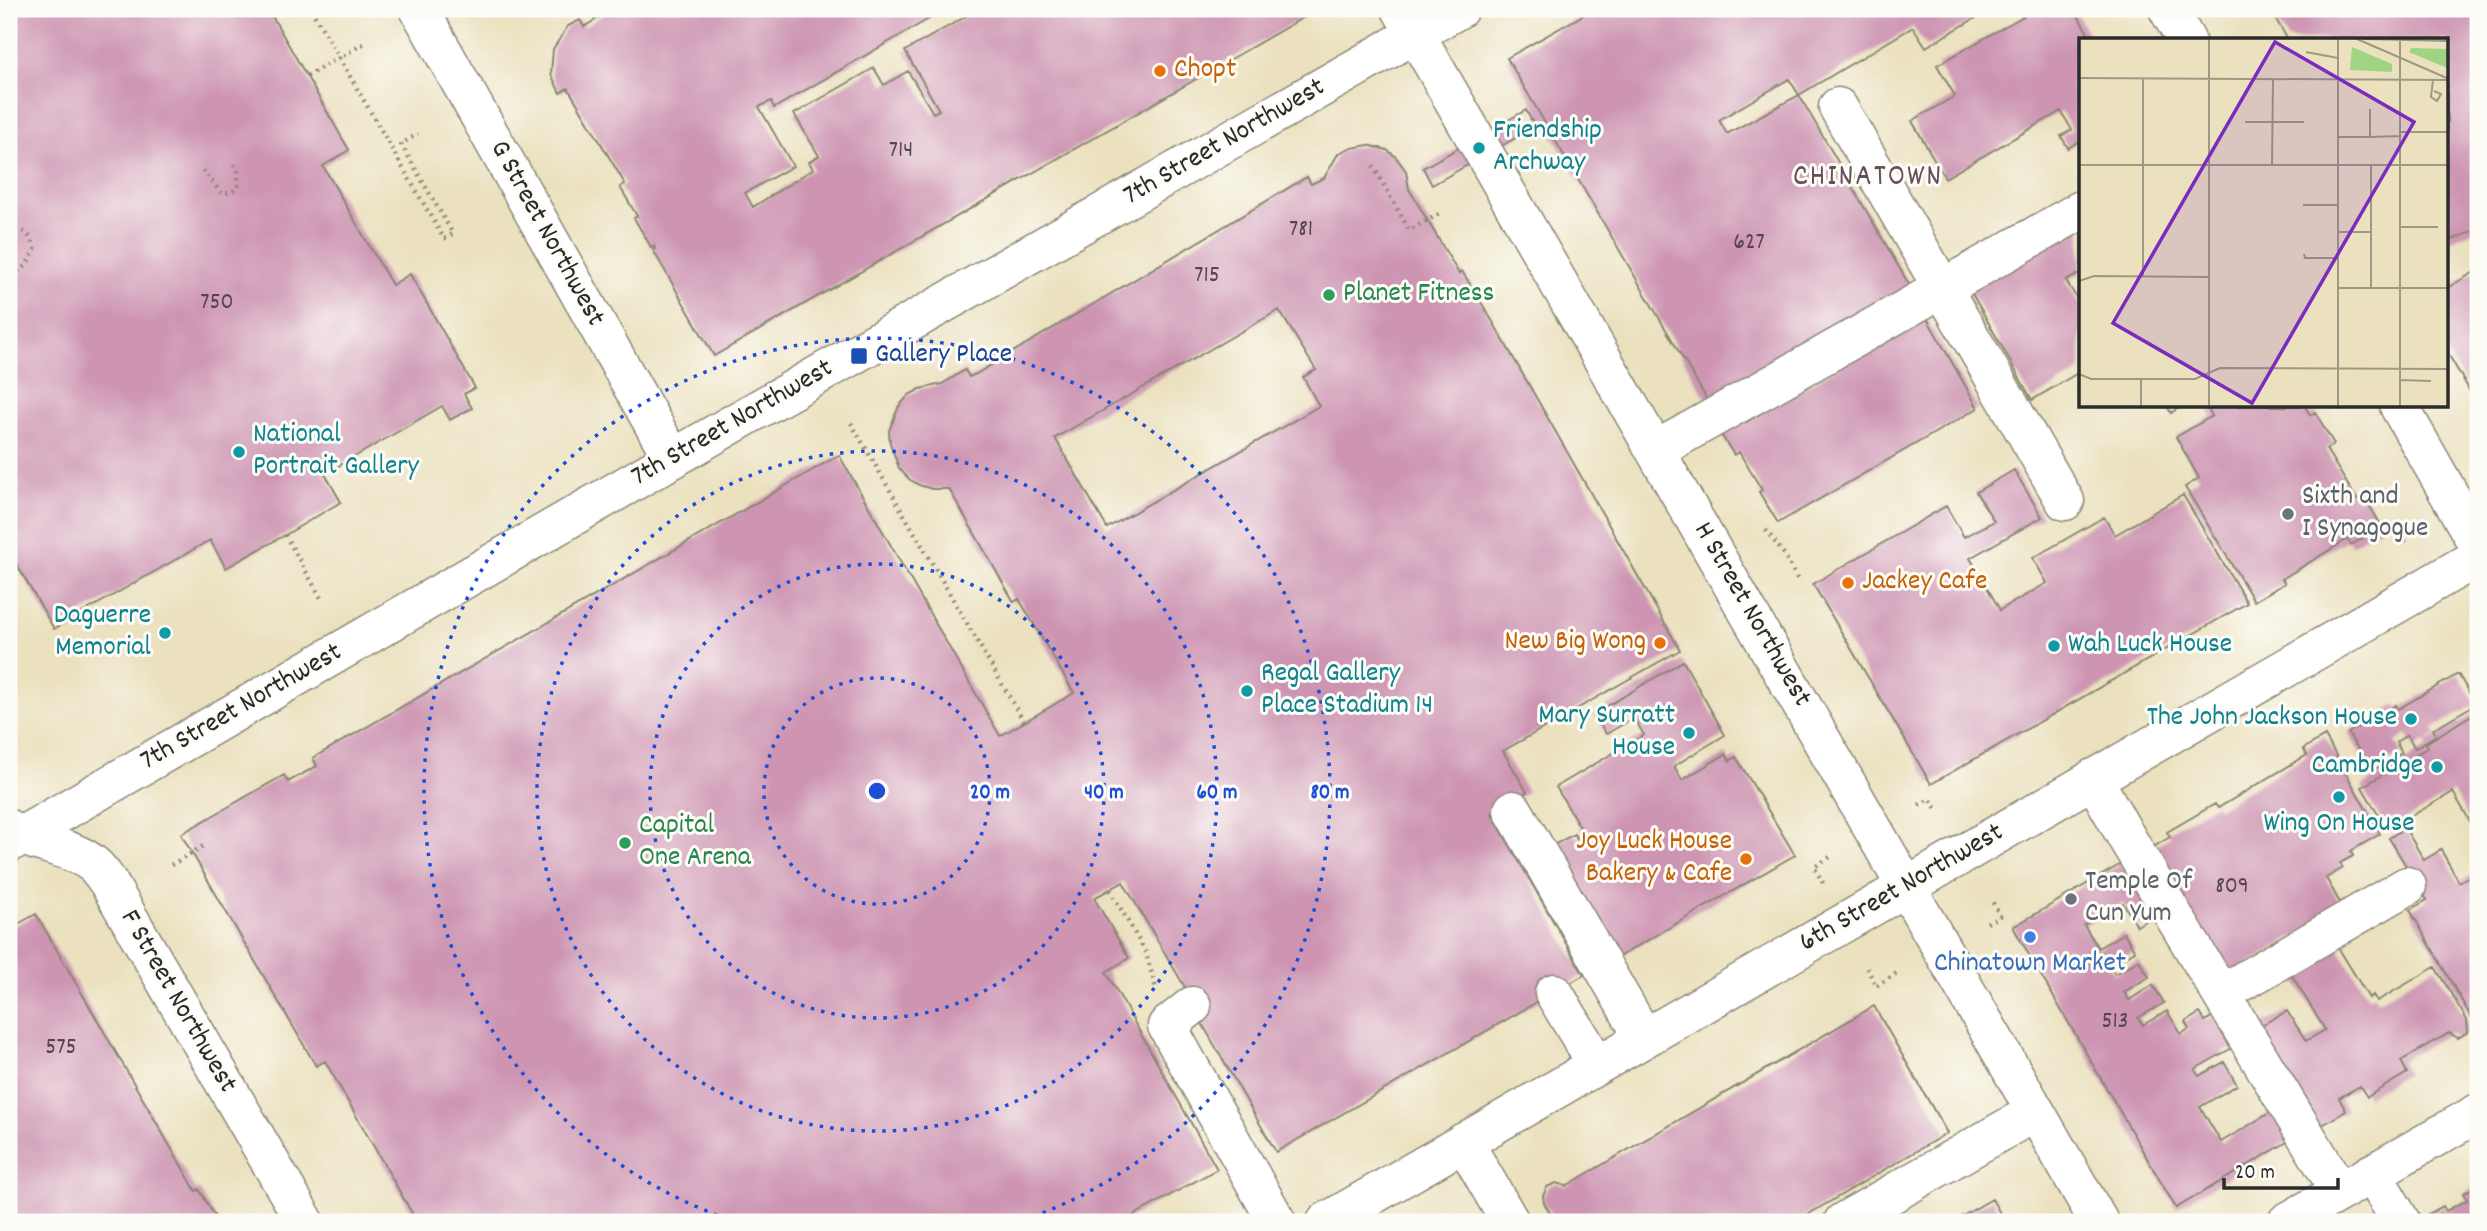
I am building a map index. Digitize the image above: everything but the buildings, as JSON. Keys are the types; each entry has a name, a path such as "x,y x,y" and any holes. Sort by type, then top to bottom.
{"main road":[{"name":"7th Street Northwest","path":"13,836 673,459 1408,21 1459,9"},
{"path":"2168,9 2185,38"},
{"name":"G Street Northwest","path":"428,12 673,459"},
{"name":"H Street Northwest","path":"1408,21 2099,1222"},
{"path":"1838,107 2065,500"},
{"path":"1656,450 2079,211"},
{"path":"2400,408 2478,545"},
{"name":"6th Street Northwest","path":"1326,1222 2478,557"},
{"path":"2093,778 2340,1192"},
{"path":"1513,810 1644,1038"},
{"name":"F Street Northwest","path":"13,836 55,847 94,865 108,882 305,1222"},
{"path":"2221,994 2407,886"},
{"path":"1554,993 1597,1065"},
{"path":"1192,1006 1167,1026 1277,1222"},
{"path":"1843,1222 2035,1112"},
{"path":"2287,1222 2478,1112"},
{"path":"1464,1142 1510,1222"},
{"path":"2372,1173 2401,1222"}],"path":[{"path":"311,9 444,239 453,234 401,144 418,134"},
{"path":"307,76 365,43"},
{"path":"203,170 222,194 232,192 238,186 238,170 231,161"},
{"path":"1373,166 1409,230 1441,213"},
{"path":"9,229 23,230 32,237 35,249 26,266 19,271"},
{"path":"851,423 1024,722"},
{"path":"2406,542 2400,532 2409,527"},
{"path":"1766,530 1784,554 1799,582"},
{"path":"285,535 321,598"},
{"path":"1919,805 1930,799 1938,811"},
{"path":"171,865 205,845"},
{"path":"1823,883 1814,867 1832,856"},
{"path":"1110,890 1146,953"},
{"path":"1987,923 2000,916 1992,901"},
{"path":"1867,968 1876,986 1897,973"}],"place":[{"name":"Chopt","path":"1160,71"},
{"name":"Friendship Archway","path":"1479,148"},
{"name":"Planet Fitness","path":"1329,295"},
{"name":"Gallery Place","path":"859,356"},
{"name":"National Portrait Gallery","path":"239,452"},
{"name":"Sixth and I Synagogue","path":"2288,514"},
{"name":"Jackey Cafe","path":"1848,583"},
{"name":"Daguerre Memorial","path":"165,633"},
{"name":"New Big Wong","path":"1660,643"},
{"name":"Wah Luck House","path":"2054,646"},
{"name":"Regal Gallery Place Stadium 14","path":"1247,691"},
{"name":"The John Jackson House","path":"2411,719"},
{"name":"Mary Surratt House","path":"1689,733"},
{"name":"Cambridge","path":"2437,767"},
{"name":"Wing On House","path":"2339,797"},
{"name":"Capital One Arena","path":"625,843"},
{"name":"Joy Luck House Bakery & Cafe","path":"1746,859"},
{"name":"Temple Of Cun Yum","path":"2071,899"},
{"name":"Chinatown Market","path":"2030,937"}],"district":[{"name":"CHINATOWN","path":"1868,178"}]}
